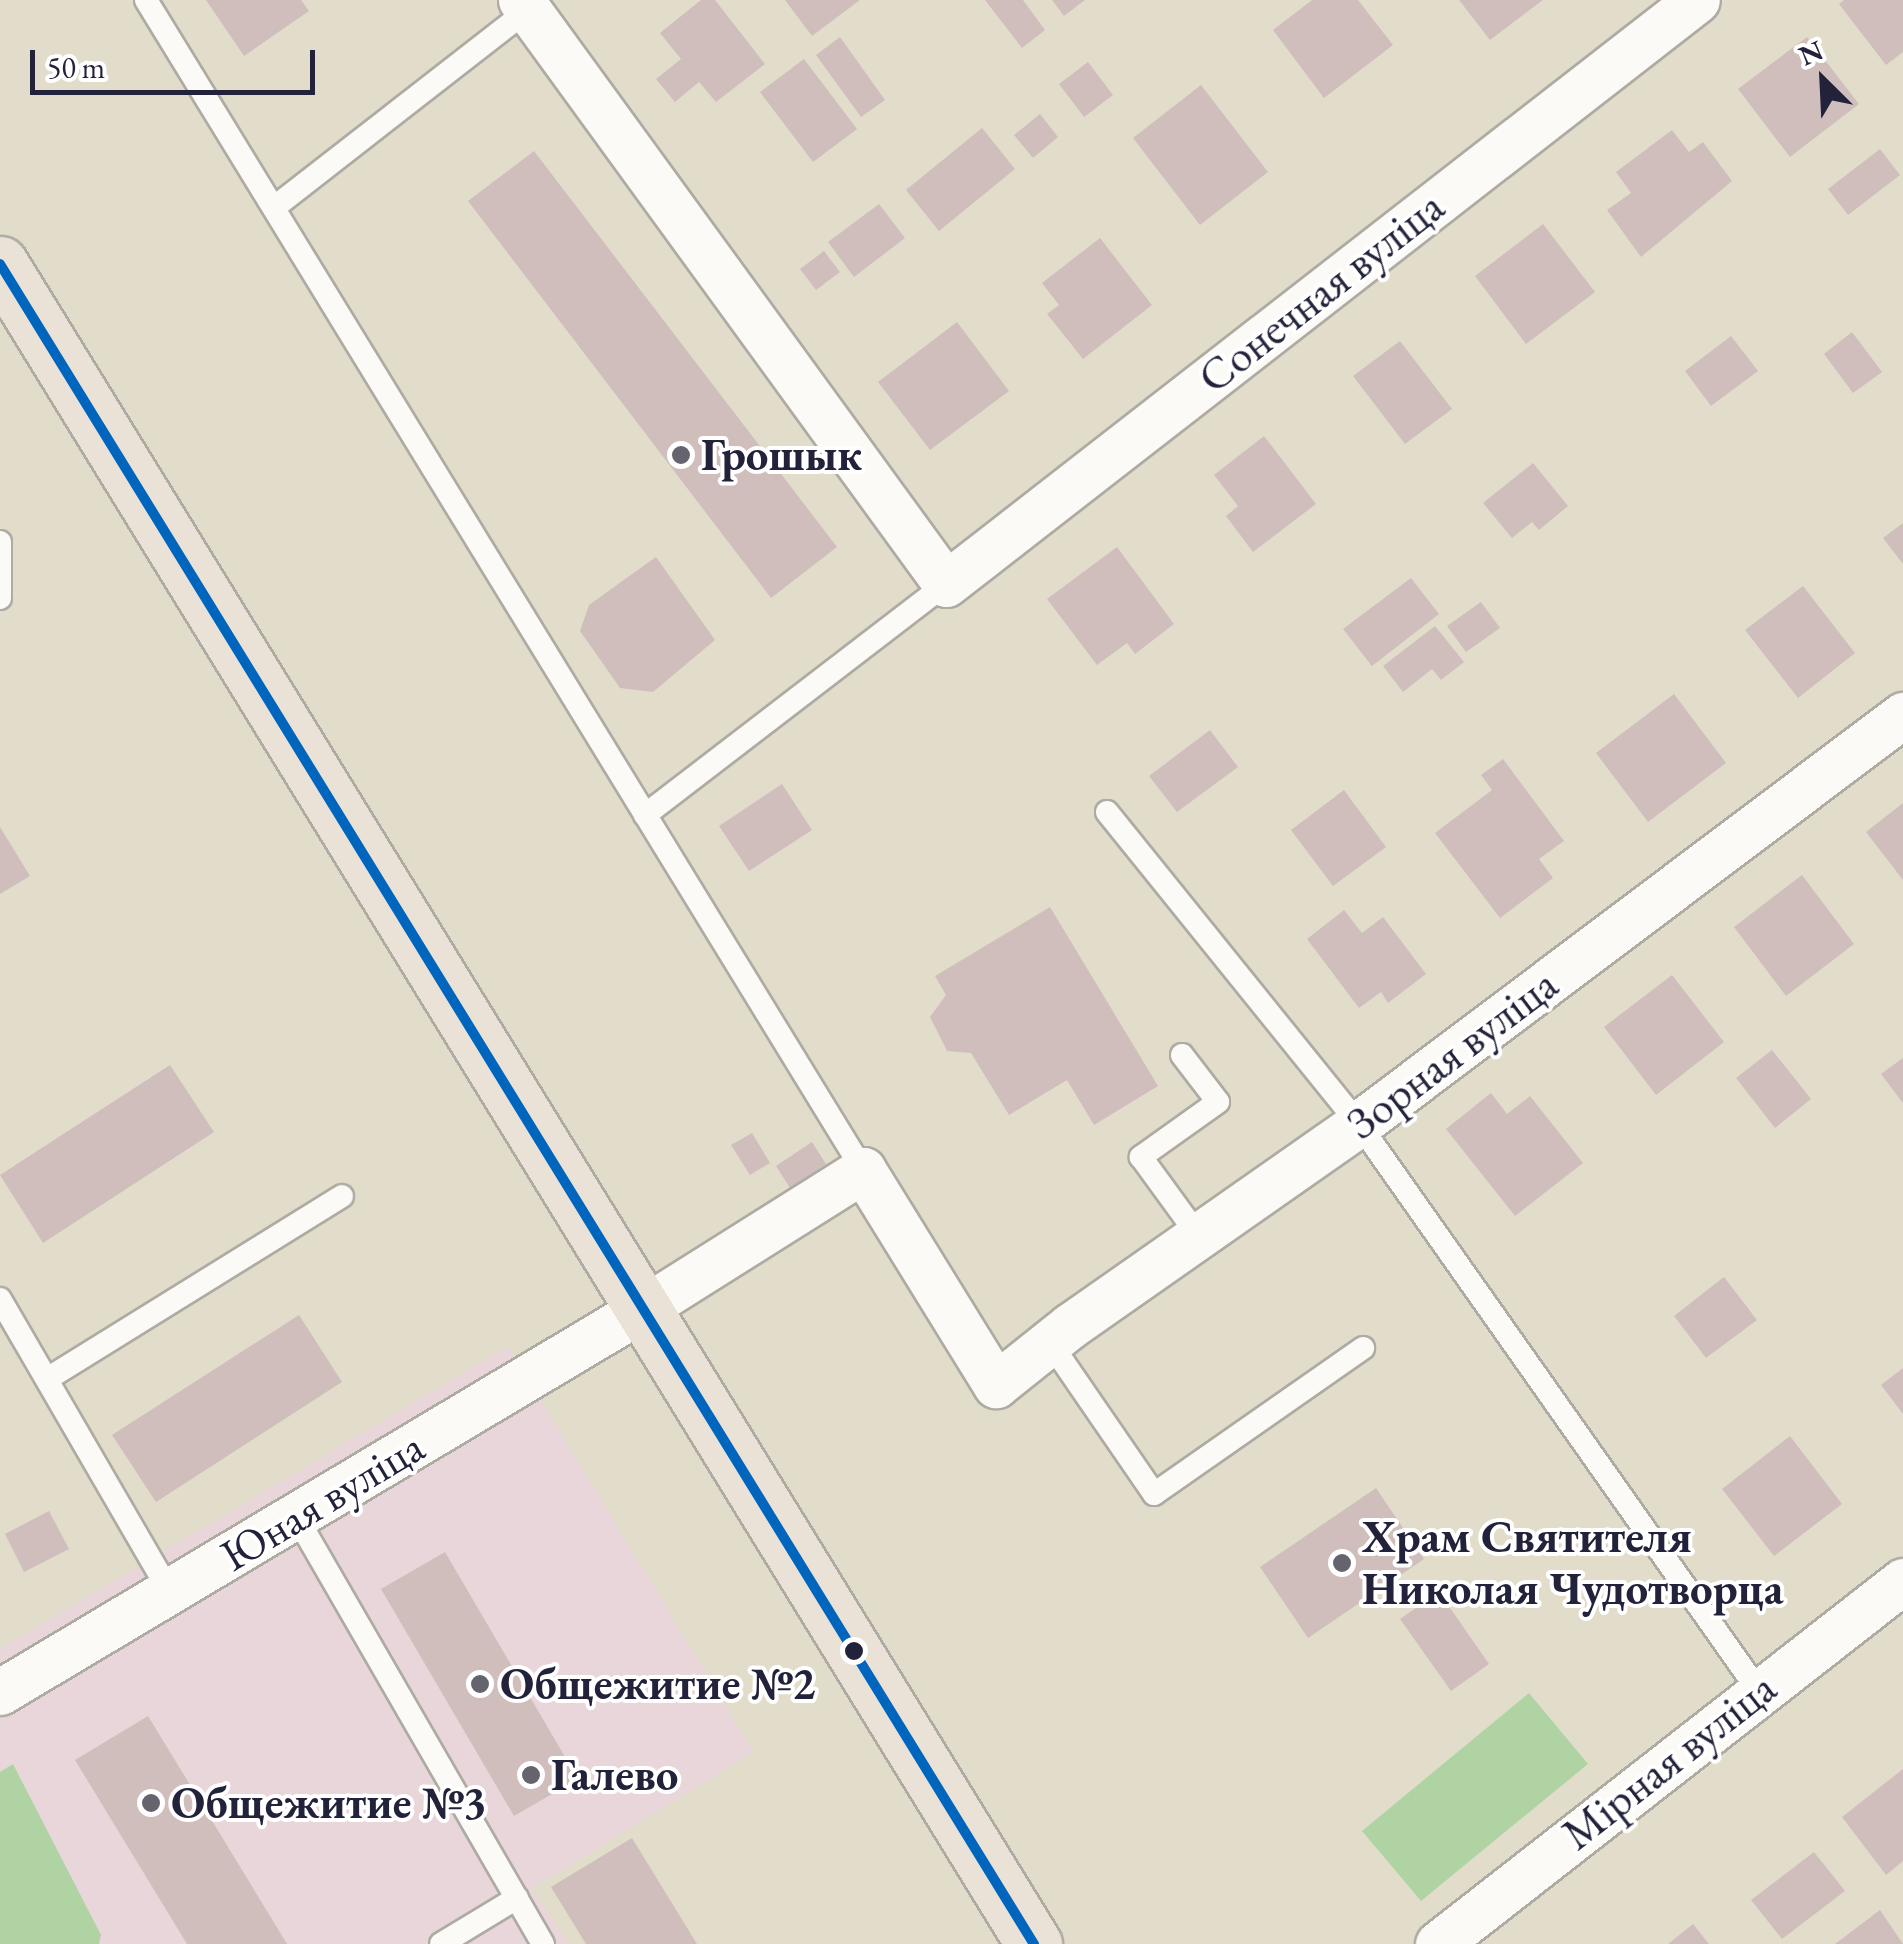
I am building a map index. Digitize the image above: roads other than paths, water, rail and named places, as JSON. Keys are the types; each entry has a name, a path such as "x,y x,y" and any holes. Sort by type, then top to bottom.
{"main road":[{"path":"0,264 1034,1944"}],"street":[{"name":"Сонечная вуліца","path":"946,584 1697,0"},
{"path":"530,4 946,584"},
{"name":"Зорная вуліца","path":"863,1170 996,1386 1359,1124 1903,715"},
{"name":"Юная вуліца","path":"0,1692 297,1518 863,1170"},
{"name":"Мірная вуліца","path":"1438,1944 1758,1690 1903,1581"}],"lane":[{"path":"146,0 276,206 863,1170"},
{"path":"276,206 530,4"},
{"path":"0,542 0,598"},
{"path":"645,815 946,584"},
{"path":"1107,812 1359,1124 1758,1690"},
{"path":"1182,1055 1218,1102 1142,1157 1200,1238"},
{"path":"47,1380 342,1196"},
{"path":"0,1298 169,1591"},
{"path":"1051,1344 1083,1399 1154,1494 1363,1348"},
{"path":"297,1518 543,1944"},
{"path":"441,1944 516,1898"}],"place":[{"name":"Грошык","path":"681,455"},
{"name":"Храм Святителя Николая Чудотворца","path":"1342,1563"},
{"name":"Общежитие №2","path":"480,1684"},
{"name":"Галево","path":"531,1775"},
{"name":"Общежитие №3","path":"151,1803"}]}
